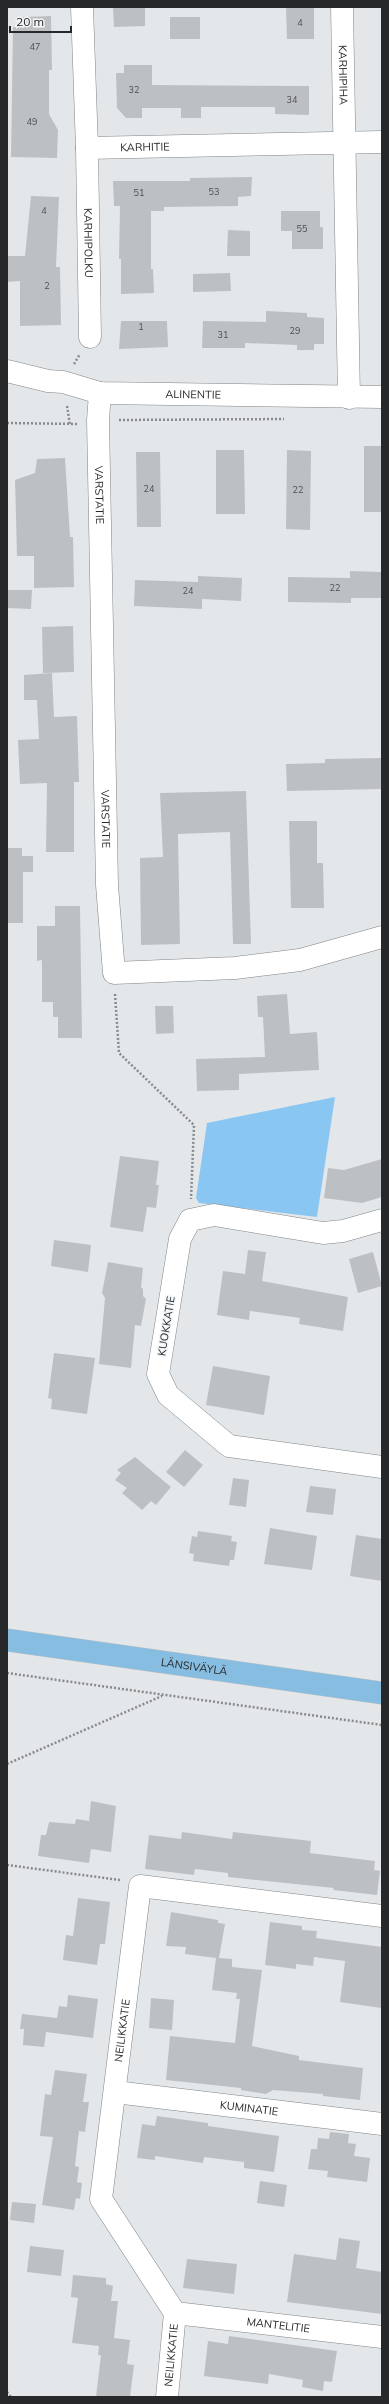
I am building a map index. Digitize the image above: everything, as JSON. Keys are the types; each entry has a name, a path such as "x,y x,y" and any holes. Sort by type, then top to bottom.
{"main road":[{"name":"LÄNSIVÄYLÄ","path":"7,1640 382,1693"}],"street":[{"path":"82,7 88,148"},
{"name":"KARHIPIHA","path":"342,7 343,142"},
{"path":"343,142 349,398"},
{"name":"KARHITIE","path":"88,148 382,142"},
{"name":"KARHIPOLKU","path":"88,148 90,337"},
{"name":"ALINENTIE","path":"7,371 48,381 64,382 100,393 349,398 382,397"},
{"name":"VARSTATIE","path":"100,393 98,420 107,885 114,974"},
{"path":"114,974 235,968 300,960 382,937"},
{"path":"190,1220 214,1215 323,1233 343,1231 382,1220"},
{"name":"KUOKKATIE","path":"190,1220 180,1238 158,1374 168,1395 229,1446 382,1467"},
{"path":"140,1886 382,1916"},
{"name":"NEILIKKATIE","path":"140,1886 101,2199 175,2313 167,2397"},
{"name":"KUMINATIE","path":"115,2092 382,2124"},
{"name":"MANTELITIE","path":"175,2313 382,2337"}],"path":[{"path":"7,423 70,425 98,420 287,419"},
{"path":"114,974 119,1052 194,1125 190,1220"},
{"path":"7,1672 382,1725"},
{"path":"7,1764 162,1695"},
{"path":"7,1865 130,1881 140,1886"},
{"path":"7,2392 11,2397"}],"shaded area":[{"path":"335,1097 317,1217 199,1203 196,1198 207,1123"}],"building":[{"path":"113,7 145,7 145,26 114,27"},
{"path":"286,7 314,7 314,39 287,39"},
{"path":"51,16 52,70 49,70 49,114 58,130 57,158 11,157 13,27 23,27 23,17"},
{"path":"170,17 200,17 200,39 170,39"},
{"path":"124,65 152,65 152,85 309,86 309,115 275,114 275,107 201,107 201,118 181,118 181,108 142,108 142,118 126,118 117,108 116,73 124,73"},
{"path":"252,177 251,196 238,197 238,206 164,207 164,211 151,211 151,269 153,269 154,293 121,294 121,259 119,259 120,206 114,206 113,181 190,181 190,178"},
{"path":"31,196 59,197 56,267 60,267 61,325 20,326 20,281 7,282 7,256 25,256"},
{"path":"281,211 320,211 320,227 323,227 323,249 292,249 292,231 281,231"},
{"path":"228,230 250,231 250,256 227,256"},
{"path":"230,273 231,291 193,292 193,274"},
{"path":"266,311 307,313 307,317 324,318 324,344 314,344 314,350 297,350 297,345 245,343 245,348 202,348 203,321 266,322"},
{"path":"121,321 167,321 168,347 119,349"},
{"path":"364,446 382,446 382,512 364,512"},
{"path":"216,450 244,450 245,514 216,514"},
{"path":"287,450 311,451 310,530 286,529"},
{"path":"136,452 160,452 161,527 137,527"},
{"path":"65,458 70,537 73,537 74,587 34,588 34,556 17,556 15,480 35,473 37,459"},
{"path":"350,571 382,572 382,598 351,598 351,603 288,602 288,577 350,578"},
{"path":"198,576 242,578 241,601 202,599 202,609 134,606 135,580 198,582"},
{"path":"7,590 32,590 31,609 7,608"},
{"path":"73,626 74,672 43,673 42,627"},
{"path":"52,673 54,717 77,716 79,782 74,782 74,852 46,852 47,783 20,784 18,740 39,739 37,700 24,700 24,675"},
{"path":"382,758 382,789 287,791 286,764 325,763 325,759"},
{"path":"246,791 251,944 233,944 230,832 178,834 180,944 141,945 140,858 163,857 160,793"},
{"path":"289,821 317,821 317,863 323,863 324,908 291,908"},
{"path":"8,848 22,848 22,856 33,856 33,872 23,872 23,923 7,923"},
{"path":"55,906 80,906 82,1038 58,1038 58,1017 53,1017 53,1002 42,1002 42,960 37,961 37,926 55,926"},
{"path":"287,994 290,1034 317,1032 319,1070 239,1074 239,1090 197,1091 196,1059 265,1057 263,1017 258,1017 257,996"},
{"path":"155,1006 173,1006 174,1033 156,1034"},
{"path":"120,1156 159,1161 156,1185 159,1185 156,1208 147,1207 143,1232 110,1227"},
{"path":"382,1159 382,1197 362,1203 324,1198 328,1168 344,1170"},
{"path":"54,1240 91,1245 88,1272 51,1266"},
{"path":"248,1250 266,1252 262,1281 348,1297 343,1331 299,1324 300,1318 250,1311 249,1320 217,1315 223,1271 245,1274"},
{"path":"373,1252 382,1286 358,1293 349,1259"},
{"path":"108,1262 143,1268 141,1287 143,1289 143,1296 146,1299 141,1326 135,1325 131,1368 99,1364 105,1298 102,1293"},
{"path":"54,1353 95,1358 87,1414 51,1409 52,1399 48,1398"},
{"path":"213,1366 270,1376 264,1415 206,1405"},
{"path":"185,1450 203,1465 184,1487 166,1472"},
{"path":"135,1457 171,1487 156,1505 151,1501 142,1510 122,1493 127,1488 115,1480 121,1473 117,1470"},
{"path":"233,1478 249,1480 246,1507 229,1505"},
{"path":"310,1486 336,1489 333,1515 306,1512"},
{"path":"270,1528 317,1536 312,1570 264,1564"},
{"path":"198,1531 232,1536 231,1541 237,1542 234,1560 230,1560 229,1566 193,1561 194,1554 189,1553 192,1536 197,1537"},
{"path":"356,1535 382,1539 382,1581 350,1576"},
{"path":"91,1801 116,1806 111,1852 91,1849 89,1863 38,1856 41,1835 46,1835 49,1822 75,1824 76,1819 89,1821"},
{"path":"182,1832 232,1839 233,1832 311,1841 310,1853 375,1861 374,1870 380,1871 377,1895 333,1890 334,1888 228,1877 228,1873 195,1869 194,1875 145,1869 149,1835 181,1839"},
{"path":"78,1898 110,1902 105,1944 100,1944 97,1965 63,1960 66,1935 73,1936"},
{"path":"171,1912 218,1920 218,1923 225,1924 219,1958 232,1959 232,1967 262,1970 252,2046 299,2056 299,2060 363,2068 360,2100 323,2096 323,2094 273,2090 266,2094 241,2090 241,2088 166,2080 170,2036 235,2043 240,1999 236,1999 237,1993 212,1990 216,1958 185,1954 186,1947 166,1946"},
{"path":"270,1922 302,1926 302,1930 317,1931 316,1938 382,1947 381,2008 340,2002 345,1961 314,1957 313,1966 296,1964 296,1969 265,1965"},
{"path":"68,1995 98,1999 93,2038 46,2032 44,2047 23,2045 24,2029 20,2029 22,2014 57,2018 59,2006 67,2007"},
{"path":"151,1998 174,2000 172,2030 149,2028"},
{"path":"55,2070 87,2074 83,2102 89,2102 85,2132 79,2131 75,2166 79,2167 77,2182 82,2183 80,2199 76,2198 74,2210 42,2205 53,2137 40,2136 45,2094 51,2095"},
{"path":"157,2116 208,2123 208,2126 279,2136 274,2172 244,2168 244,2162 204,2157 203,2163 155,2156 155,2160 137,2158 142,2124 155,2126"},
{"path":"330,2132 349,2134 348,2143 356,2144 354,2156 370,2158 367,2182 327,2177 328,2171 308,2169 311,2149 317,2149 318,2138 329,2139"},
{"path":"260,2181 287,2185 284,2207 257,2203"},
{"path":"12,2202 36,2204 34,2223 10,2220"},
{"path":"339,2238 360,2241 356,2268 382,2272 382,2314 287,2302 294,2254 336,2260"},
{"path":"30,2246 64,2250 61,2276 27,2272"},
{"path":"187,2259 237,2264 234,2294 183,2288"},
{"path":"73,2275 106,2278 106,2284 113,2286 111,2301 118,2301 114,2338 130,2340 127,2364 134,2365 130,2397 96,2397 101,2355 98,2355 99,2346 72,2343 78,2298 71,2297"},
{"path":"229,2336 337,2351 332,2382 324,2381 323,2391 302,2387 303,2380 269,2374 268,2384 204,2376 208,2341 228,2344"}]}
